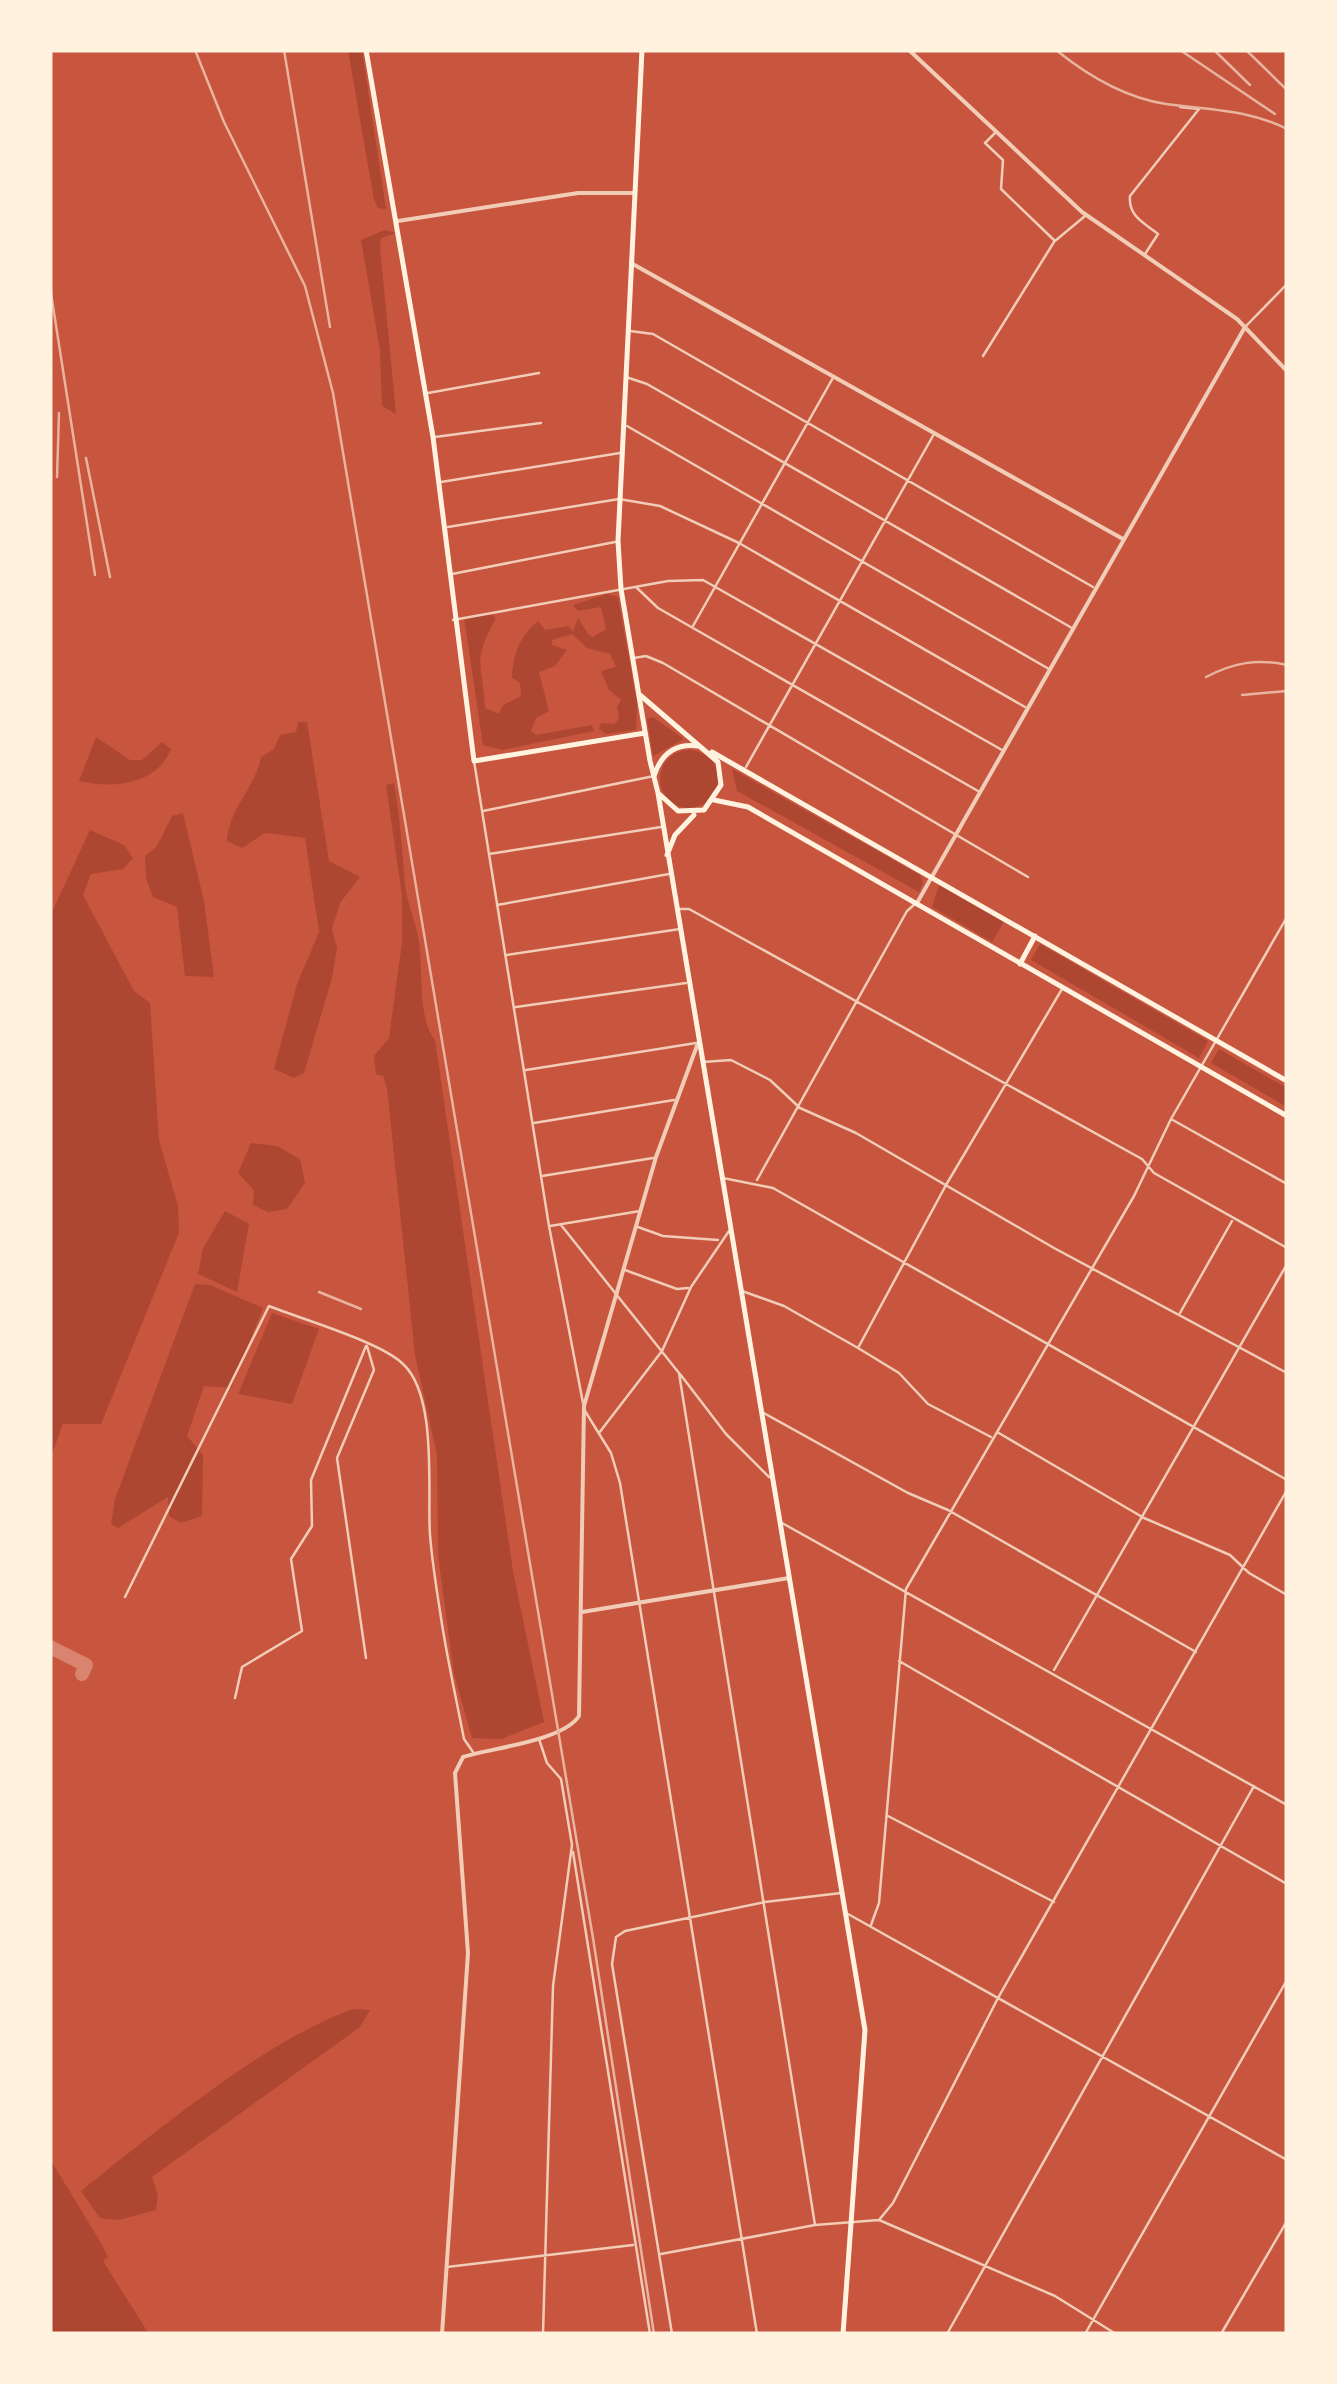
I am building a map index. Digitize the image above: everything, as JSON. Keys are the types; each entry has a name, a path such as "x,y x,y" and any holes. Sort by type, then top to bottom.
{"main road":[{"path":"366,50 434,438 453,620 474,761 645,733"},
{"path":"642,50 620,453 621,589 866,2048 843,2334"},
{"path":"640,695 707,750 718,762 722,778 714,800 696,812 675,835 666,858"},
{"path":"654,776 661,759 674,748 691,745 707,750 1287,1081"},
{"path":"658,793 678,812 696,812"},
{"path":"714,800 748,807 1287,1116"},
{"path":"1020,964 1035,936"}],"street":[{"path":"909,50 1085,215 1244,327 1287,370"},
{"path":"1144,255 1158,234 1136,217 1129,206 1130,196 1198,109 1180,107"},
{"path":"996,132 985,143 1003,160"},
{"path":"1014,150 1003,160 1000,189 1055,241"},
{"path":"398,222 578,193 635,193"},
{"path":"983,356 1055,241 1085,215"},
{"path":"632,264 1124,539"},
{"path":"756,1182 790,1116 800,1108 812,1076 907,911 917,903 954,831 1244,327 1287,284"},
{"path":"628,330 653,334 1096,588"},
{"path":"426,393 539,373"},
{"path":"692,627 834,375"},
{"path":"625,377 647,384 1073,629"},
{"path":"434,438 541,422"},
{"path":"622,423 1050,670"},
{"path":"745,769 934,433"},
{"path":"439,482 620,453"},
{"path":"445,527 619,499 660,506 739,543 1026,707"},
{"path":"450,574 618,542"},
{"path":"453,620 688,579 716,584 1002,750"},
{"path":"636,587 658,608 978,791"},
{"path":"632,658 646,656 663,663 1028,877"},
{"path":"442,2334 468,1954 454,1772 463,1757 539,1738 570,1726 578,1716 582,1612 584,1406 549,1226 474,761"},
{"path":"482,811 654,776"},
{"path":"488,854 661,827"},
{"path":"496,905 669,874"},
{"path":"676,910 689,909 728,928 1287,1248"},
{"path":"871,1925 879,1902 906,1589 948,1510 1134,1196 1171,1119 1287,917"},
{"path":"505,956 680,929"},
{"path":"514,1007 689,982"},
{"path":"858,1348 946,1185 1063,988"},
{"path":"524,1071 698,1043"},
{"path":"698,1043 656,1157 584,1406 611,1452 620,1483 757,2334"},
{"path":"702,1062 731,1060 770,1080 800,1108 856,1133 1090,1266 1286,1371"},
{"path":"533,1123 674,1100"},
{"path":"1171,1119 1287,1184"},
{"path":"541,1176 656,1157"},
{"path":"722,1178 756,1182 1287,1480"},
{"path":"549,1226 640,1211"},
{"path":"1180,1313 1233,1219"},
{"path":"561,1226 726,1434 773,1479"},
{"path":"637,1226 663,1236 720,1240"},
{"path":"597,1434 662,1351 691,1288 730,1230"},
{"path":"1053,1672 1287,1264"},
{"path":"623,1270 677,1289 691,1288"},
{"path":"740,1290 784,1306 858,1348 899,1372 928,1404 992,1437"},
{"path":"126,1597 269,1306 367,1345 403,1363 414,1378 431,1468 430,1532 440,1614 464,1740 474,1753"},
{"path":"366,1658 337,1458 374,1370 367,1345"},
{"path":"235,1698 242,1668 302,1631 291,1559 312,1526 311,1480 367,1345"},
{"path":"679,1373 717,1588 816,2225"},
{"path":"761,1411 908,1493 948,1510 1196,1652"},
{"path":"996,1432 1144,1518 1230,1554 1287,1594"},
{"path":"880,2220 893,2203 998,1998 1287,1490"},
{"path":"780,1522 1286,1803"},
{"path":"582,1612 789,1578"},
{"path":"898,1661 1287,1884"},
{"path":"539,1738 547,1762 560,1779 650,2334"},
{"path":"947,2334 1254,1786"},
{"path":"886,1816 1054,1902"},
{"path":"542,2334 553,1986 572,1845"},
{"path":"672,2334 612,1964 616,1937 625,1931 765,1902 842,1893"},
{"path":"846,1913 1287,2160"},
{"path":"1085,2334 1287,1980"},
{"path":"660,2254 816,2225 880,2220 1054,2296 1116,2334"},
{"path":"1221,2334 1287,2221"},
{"path":"446,2267 546,2259 634,2244"}],"shaded area":[{"path":"348,50 362,50 386,209 378,208 374,200"},
{"path":"385,230 396,233 381,238 380,247 396,414 382,406 380,350 361,240"},
{"path":"607,594 618,597 637,703 636,730 606,734 599,729 601,723 614,724 619,719 617,707 621,700 609,690 601,671 616,667 610,654 587,648 572,634 552,640 552,645 567,650 555,666 539,672 549,711 536,718 531,731 536,735 592,725 594,731 502,750 483,745 464,618 491,614 496,618 480,662 485,708 499,714 503,705 521,696 520,683 512,678 514,661 531,627 538,621 545,630 568,626 573,632 578,618 593,637 606,629 601,607 578,611 573,605"},
{"path":"653,717 684,739 653,756 647,719"},
{"path":"298,722 307,722 329,861 360,877 340,903 332,929 337,948 332,978 304,1073 294,1078 274,1069 297,984 319,932 305,838 265,833 242,848 227,841 232,818 261,757 274,749 280,735 296,732"},
{"path":"96,737 130,760 142,760 162,742 171,749 155,770 132,782 79,781"},
{"path":"689,750 710,758 718,779 710,800 689,808 668,800 660,779 668,758"},
{"path":"732,769 920,875 923,883 919,892 737,791"},
{"path":"394,783 406,890 419,943 426,1021 435,1040 513,1571 544,1722 501,1739 472,1738 454,1674 438,1555 437,1455 415,1355 387,1088 383,1076 376,1074 374,1056 389,1038 402,943 402,896 386,785"},
{"path":"183,813 204,901 214,977 185,976 177,907 153,897 146,879 145,856 157,846 172,816"},
{"path":"90,830 124,845 133,858 123,869 91,874 83,895 134,991 150,1003 159,1140 178,1206 179,1233 101,1424 63,1424 50,1459 50,916"},
{"path":"939,885 1004,922 992,942 932,907"},
{"path":"1040,944 1208,1041 1199,1058 1031,960"},
{"path":"1219,1049 1287,1088 1287,1107 1211,1063"},
{"path":"251,1143 277,1146 300,1159 305,1183 287,1209 268,1212 253,1205 254,1190 238,1173"},
{"path":"225,1211 249,1224 237,1292 198,1274 203,1248"},
{"path":"195,1284 210,1285 263,1308 231,1388 204,1386 187,1436 203,1455 202,1516 181,1523 169,1516 168,1497 118,1528 111,1524 115,1499"},
{"path":"272,1313 319,1329 292,1404 238,1394"},
{"path":"354,2009 370,2010 360,2027 152,2177 158,2196 156,2210 119,2220 100,2218 81,2191 249,2064"},
{"path":"50,2159 101,2243 108,2257 103,2261 149,2334 50,2334"}],"taxiway":[{"path":"50,1647 86,1665 82,1674"}],"railway":[{"path":"195,50 224,122 305,286 333,393 593,1938 654,2334"},
{"path":"284,50 330,327"},
{"path":"1056,50 1094,76 1136,97 1242,114 1287,129"},
{"path":"1180,50 1275,114"},
{"path":"1214,50 1250,85"},
{"path":"1246,50 1287,90"},
{"path":"50,287 95,575"},
{"path":"57,477 59,413"},
{"path":"86,458 110,577"},
{"path":"1206,677 1245,663 1287,665"},
{"path":"1242,695 1287,691"},
{"path":"319,1292 361,1309"}]}
